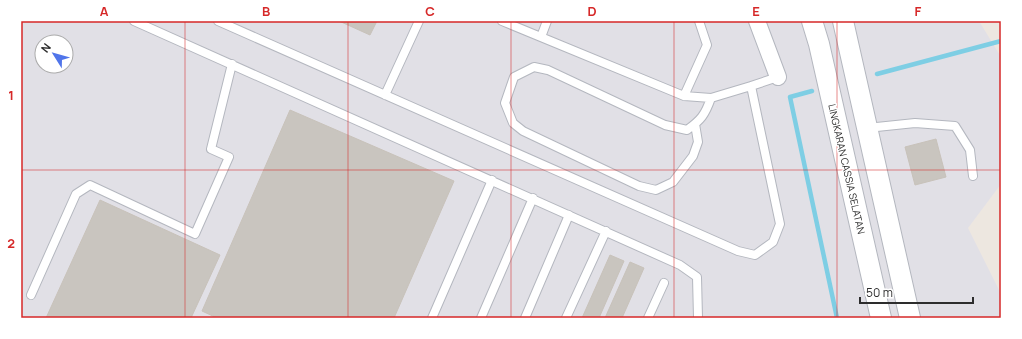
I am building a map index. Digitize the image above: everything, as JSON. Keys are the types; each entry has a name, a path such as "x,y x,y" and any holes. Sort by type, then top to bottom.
{"street":[{"path":"758,21 778,77"},
{"name":"LINGKARAN CASSIA SELATAN","path":"812,21 819,44 881,318"},
{"path":"843,21 910,318"}],"lane":[{"path":"134,21 680,265 697,277 698,318"},
{"path":"218,21 738,251 755,254 773,242 780,224 750,86"},
{"path":"385,95 418,21"},
{"path":"505,21 540,37 684,96 711,98 778,77"},
{"path":"540,37 547,21"},
{"path":"684,96 707,45 699,21"},
{"path":"30,295 76,194 90,185 195,234 229,157 211,149 232,64"},
{"path":"695,124 698,142 693,156 673,182 656,190 639,186 523,131 513,123 505,103 514,77 534,67 548,70 666,125 687,130 695,124 701,120 711,98"},
{"path":"868,128 915,123 955,126 970,150 973,176"},
{"path":"432,318 492,180"},
{"path":"481,318 533,198"},
{"path":"525,318 569,215"},
{"path":"566,318 606,231"},
{"path":"648,318 664,283"}],"shaded area":[{"path":"21,21 889,21 890,23 897,21 979,21 1001,57 1001,184 968,228 1001,294 1001,318 21,318"}],"building":[{"path":"339,21 377,21 370,35"},
{"path":"290,110 454,181 394,318 217,318 202,311"},
{"path":"936,139 946,177 915,185 905,147"},
{"path":"100,200 220,255 191,318 46,318"},
{"path":"610,255 624,261 599,318 582,318"},
{"path":"630,262 644,268 622,318 605,318"}],"waterway":[{"path":"877,74 1001,41"},
{"path":"812,91 790,97 837,318"}]}
